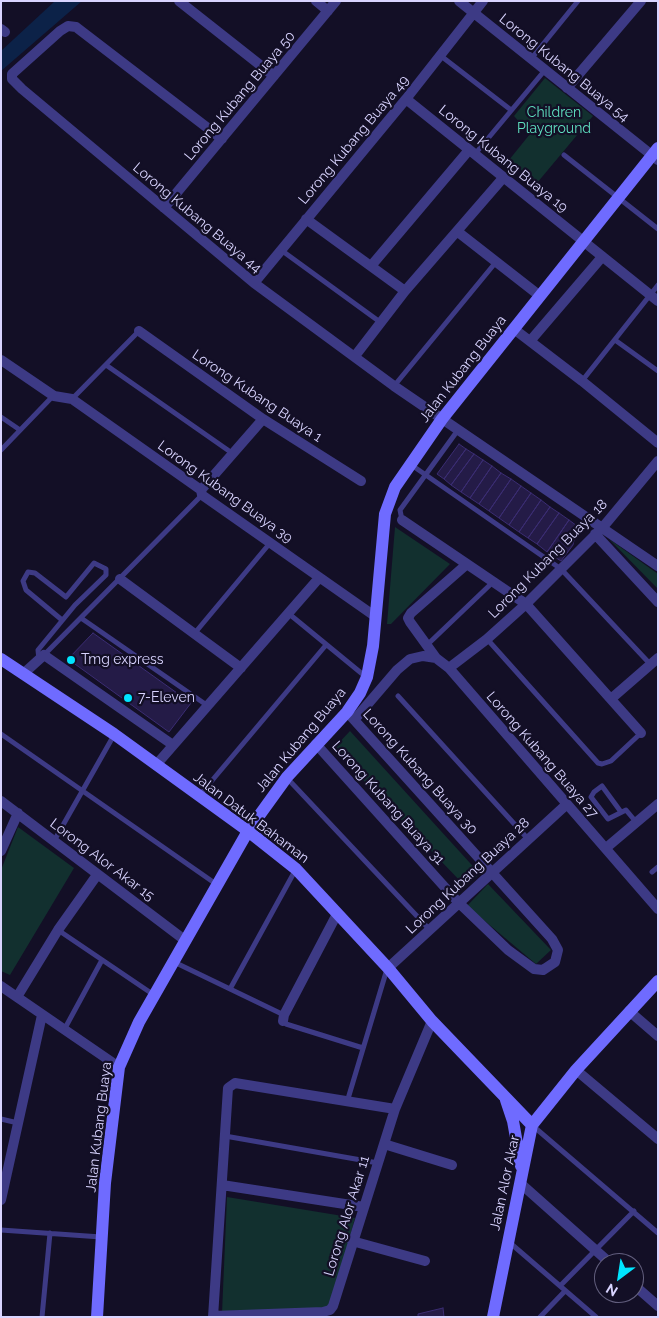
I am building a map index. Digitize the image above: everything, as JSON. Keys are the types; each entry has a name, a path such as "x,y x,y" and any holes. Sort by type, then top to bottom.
{"street":[{"path":"179,1 274,76"},
{"path":"316,1 328,11"},
{"name":"Lorong Kubang Buaya 50","path":"164,208 336,1"},
{"name":"Lorong Kubang Buaya 54","path":"459,1 567,88 656,154"},
{"name":"Lorong Kubang Buaya 49","path":"254,283 441,56 483,1"},
{"path":"567,88 641,1"},
{"name":"Lorong Kubang Buaya 44","path":"222,139 76,27 68,26 60,31 12,74 12,79 254,283 394,386 599,531"},
{"name":"Lorong Kubang Buaya 19","path":"406,99 654,298"},
{"path":"371,266 472,152"},
{"name":"Jalan Kubang Buaya","path":"97,1317 105,1183 118,1067 154,995 248,831 286,777 316,744 351,716 366,677 374,646 385,514 395,487 442,420 582,241 656,154"},
{"path":"354,356 405,291 503,178"},
{"path":"306,219 405,291"},
{"path":"458,232 540,296"},
{"path":"531,340 602,257"},
{"path":"514,330 531,340 658,443"},
{"name":"Lorong Kubang Buaya 1","path":"139,331 263,419 361,481"},
{"path":"1,360 54,396"},
{"name":"Lorong Kubang Buaya 39","path":"54,396 72,399 270,543 376,617"},
{"path":"202,493 232,453 263,419"},
{"name":"Lorong Kubang Buaya 18","path":"449,668 487,639 526,604 599,531 658,461"},
{"path":"402,520 526,604 612,698 641,733"},
{"path":"599,531 657,565"},
{"path":"599,531 658,602"},
{"name":"Lorong Kubang Buaya 27","path":"467,564 408,618 436,658 449,668 658,909"},
{"path":"156,765 319,578"},
{"path":"120,579 241,668"},
{"path":"351,716 410,659 423,656 436,658"},
{"name":"Jalan Datuk Bahaman","path":"1,658 114,734 248,831 296,869 388,968 432,1021 532,1125"},
{"path":"23,674 41,658 173,745"},
{"path":"612,698 654,661"},
{"name":"Lorong Kubang Buaya 30","path":"351,716 552,939 558,950 555,962 550,968 543,970 526,965 459,903"},
{"name":"Lorong Kubang Buaya 31","path":"316,744 459,903"},
{"name":"Lorong Alor Akar 15","path":"1,802 186,941"},
{"name":"Lorong Kubang Buaya 28","path":"388,968 567,804"},
{"path":"606,848 636,822 656,808"},
{"path":"1,851 18,813"},
{"path":"17,997 58,930 97,875"},
{"path":"283,1018 337,914"},
{"name":"Jalan Alor Akar","path":"493,1317 532,1125 576,1070 658,982"},
{"path":"1,986 118,1067"},
{"path":"629,1011 658,1036"},
{"path":"1,1200 42,1016"},
{"name":"Lorong Alor Akar 11","path":"213,1316 330,1310 333,1306 395,1109 432,1021"},
{"path":"576,1070 658,1139"},
{"path":"213,1316 222,1186 223,1136 228,1088 235,1083 347,1103 395,1109"},
{"path":"505,1097 513,1121 521,1178 598,1253"},
{"path":"384,1144 452,1165"},
{"path":"222,1186 364,1207"},
{"path":"352,1241 426,1261"},
{"path":"644,1294 658,1306"}],"lane":[{"path":"531,59 578,1"},
{"path":"441,56 511,110"},
{"path":"472,152 511,110 544,70"},
{"path":"564,155 658,229"},
{"path":"280,250 380,322"},
{"path":"394,386 496,262"},
{"path":"582,381 615,340 654,298 658,285"},
{"path":"72,399 139,331"},
{"path":"615,340 658,372"},
{"path":"106,365 232,453"},
{"path":"1,450 54,396"},
{"path":"1,417 20,430"},
{"path":"402,520 400,510 458,430"},
{"path":"410,464 561,569 654,661"},
{"path":"66,597 94,563 106,569 106,576 75,605 38,650 41,658 202,493"},
{"path":"194,634 270,543"},
{"path":"62,620 26,590 22,581 28,572 31,571 75,605"},
{"path":"426,645 494,581"},
{"path":"288,613 366,677"},
{"path":"81,618 208,706"},
{"path":"487,639 598,763 602,764 611,761 641,733"},
{"path":"199,796 326,646"},
{"path":"398,696 528,838"},
{"path":"1,734 84,790 216,885"},
{"path":"54,841 114,734"},
{"path":"286,777 430,930"},
{"path":"621,812 602,786 594,792 592,797 608,819 627,811 636,822"},
{"path":"652,872 658,867"},
{"path":"230,989 296,869"},
{"path":"58,930 154,995"},
{"path":"64,1030 102,960"},
{"path":"174,962 230,989 283,1018 286,1024 363,1048"},
{"path":"347,1103 388,968"},
{"path":"1,1119 19,1123"},
{"path":"532,1125 658,1233"},
{"path":"223,1136 378,1162"},
{"path":"560,1286 634,1211"},
{"path":"1,1230 102,1237"},
{"path":"42,1317 50,1233"},
{"path":"508,1242 596,1317"},
{"path":"540,1317 565,1290"}],"green space":[{"name":"Children Playground","path":"545,78 593,116 537,183 509,160 530,134 514,116"},
{"path":"395,527 450,564 391,624 387,624"},
{"path":"609,539 658,574 658,589"},
{"path":"350,731 480,874 465,886 333,749"},
{"path":"18,827 74,868 10,975 1,971 1,870"},
{"path":"488,884 551,950 536,964 467,906"},
{"path":"227,1197 355,1218 330,1309 222,1313"}],"water":[{"path":"55,1 82,1 1,71 1,51"}],"building":[{"path":"459,444 466,449 444,479 437,474"},
{"path":"466,449 474,454 451,485 444,479"},
{"path":"474,454 483,460 461,492 451,485"},
{"path":"483,460 492,466 470,498 461,492"},
{"path":"492,466 501,473 479,504 470,498"},
{"path":"501,473 511,479 489,511 479,504"},
{"path":"511,479 521,486 499,518 489,511"},
{"path":"521,486 531,493 509,525 499,518"},
{"path":"531,493 541,500 519,532 509,525"},
{"path":"541,500 550,507 528,538 519,532"},
{"path":"550,507 559,513 537,544 528,538"},
{"path":"559,513 569,520 547,552 537,544"},
{"path":"569,520 577,526 573,545 561,561 547,552"},
{"path":"93,633 191,703 169,732 68,659"},
{"path":"443,1308 444,1317 418,1317 418,1314"}],"place":[{"name":"Tmg express","path":"71,660"},
{"name":"7-Eleven","path":"128,698"}]}
